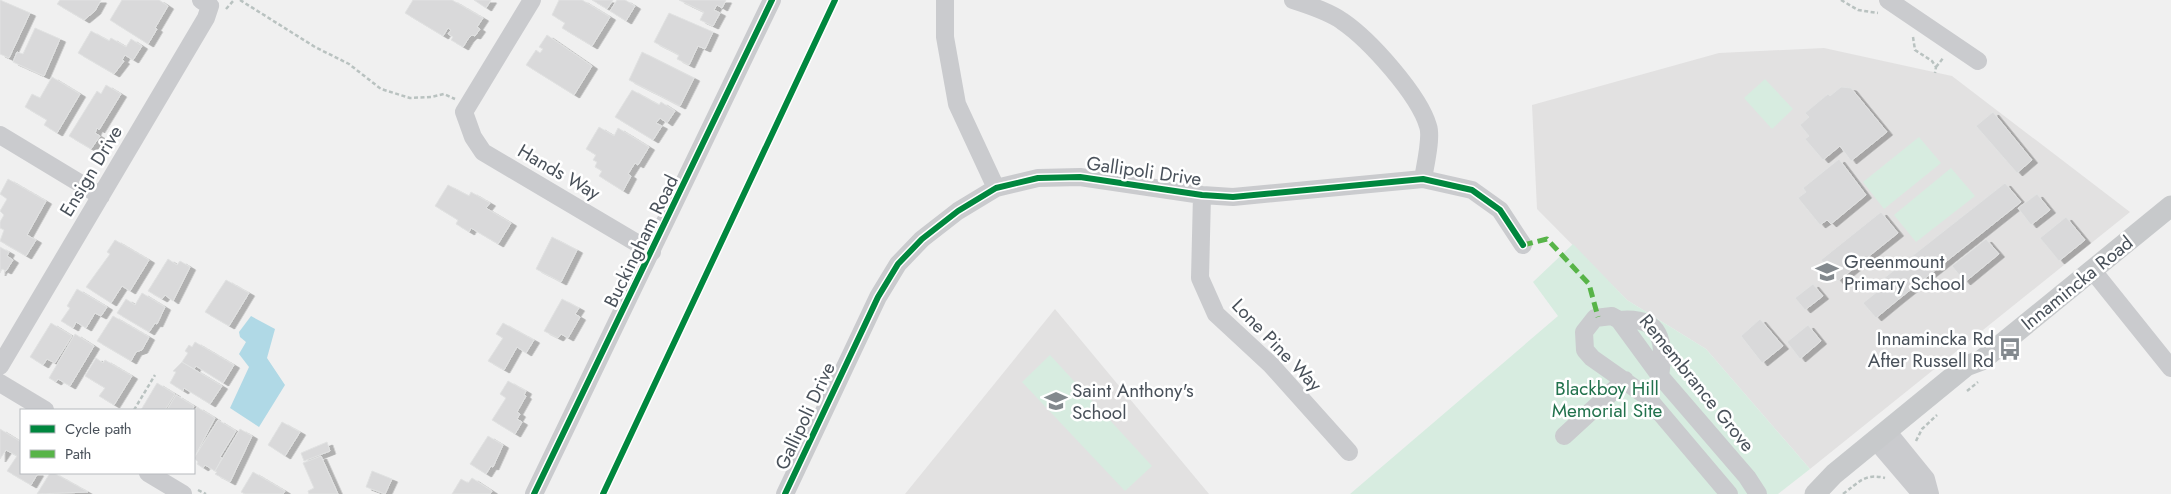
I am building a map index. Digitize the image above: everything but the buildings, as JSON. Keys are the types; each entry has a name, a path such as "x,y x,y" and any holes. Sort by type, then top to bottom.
{"main road":[{"name":"Innamincka Road","path":"1827,494 1891,441 1966,366 1982,360 2171,206"},
{"name":"Innamincka Road","path":"1815,494 1834,474 1891,441"}],"street":[{"path":"464,112 532,0"},
{"name":"Buckingham Road","path":"534,494 772,0"},
{"path":"945,0 944,37 957,104 996,188"},
{"path":"1294,0 1317,8 1341,20 1362,36 1419,103 1429,128 1423,179"},
{"name":"Ensign Drive","path":"0,366 206,18 210,2"},
{"path":"1885,7 1978,60"},
{"name":"Hands Way","path":"464,112 473,137 483,152 652,252"},
{"path":"0,135 100,196"},
{"name":"Gallipoli Drive","path":"785,494 878,297 898,264 922,239 958,211 996,188 1038,178 1080,177 1202,195 1233,197 1423,179 1472,190 1500,210 1523,245"},
{"name":"Lone Pine Way","path":"1202,195 1200,278 1216,314 1271,365 1348,452"},
{"path":"2093,270 2171,368"},
{"name":"Remembrance Grove","path":"1729,494 1646,396 1592,358 1585,350 1584,332 1595,318 1612,316 1619,320 1660,376 1747,477 1758,494"},
{"path":"1619,320 1644,320 1658,333 1664,355 1660,376"},
{"path":"1564,436 1625,380"},
{"path":"0,383 43,409"},
{"path":"1661,414 1672,410 1678,396"},
{"path":"1891,441 1926,479 1929,493"},
{"path":"150,474 183,494"}],"path":[{"path":"240,0 315,47 349,64 381,89 410,98 444,94 463,106 464,112"},
{"path":"1840,0 1858,10 1885,7"},
{"path":"1912,35 1915,50 1932,61 1936,67"},
{"path":"1935,73 1936,67 1948,52"},
{"path":"135,409 155,375"},
{"path":"1891,441 1922,429 1943,410"},
{"path":"1843,494 1865,478 1876,475 1889,478"}],"shaded area":[{"name":"Greenmount Primary School","path":"1824,48 1952,76 2130,212 1810,469 1706,349 1627,300 1537,209 1532,105 1719,53"},
{"name":"Saint Anthony's School","path":"1055,309 1209,494 905,494"}],"green space":[{"path":"1765,79 1793,109 1772,129 1744,98"},
{"path":"1919,137 1941,163 1884,209 1863,182"},
{"path":"1951,168 1975,196 1916,242 1894,215"},
{"name":"Blackboy Hill Memorial Site","path":"1573,244 1627,300 1706,349 1810,469 1778,494 1350,494 1558,316 1533,282"},
{"path":"1050,355 1152,466 1125,491 1022,382"}],"water":[{"path":"251,316 275,329 267,358 285,385 259,427 230,408 249,367 239,354 246,342 240,337 239,332"}],"marked path":[{"path":"1523,245 1547,239 1589,284 1598,317"}],"cycle path":[{"path":"534,494 772,0"},
{"path":"603,494 835,0"},
{"path":"785,494 878,297 898,264 922,239 958,211 996,188 1038,178 1080,177 1202,195 1233,197 1423,179 1472,190 1500,210 1523,245"}],"place":[{"name":"Greenmount Primary School","path":"1827,272"},
{"name":"Innamincka Rd After Russell Rd","path":"2010,349"},
{"name":"Saint Anthony's School","path":"1056,401"}]}
